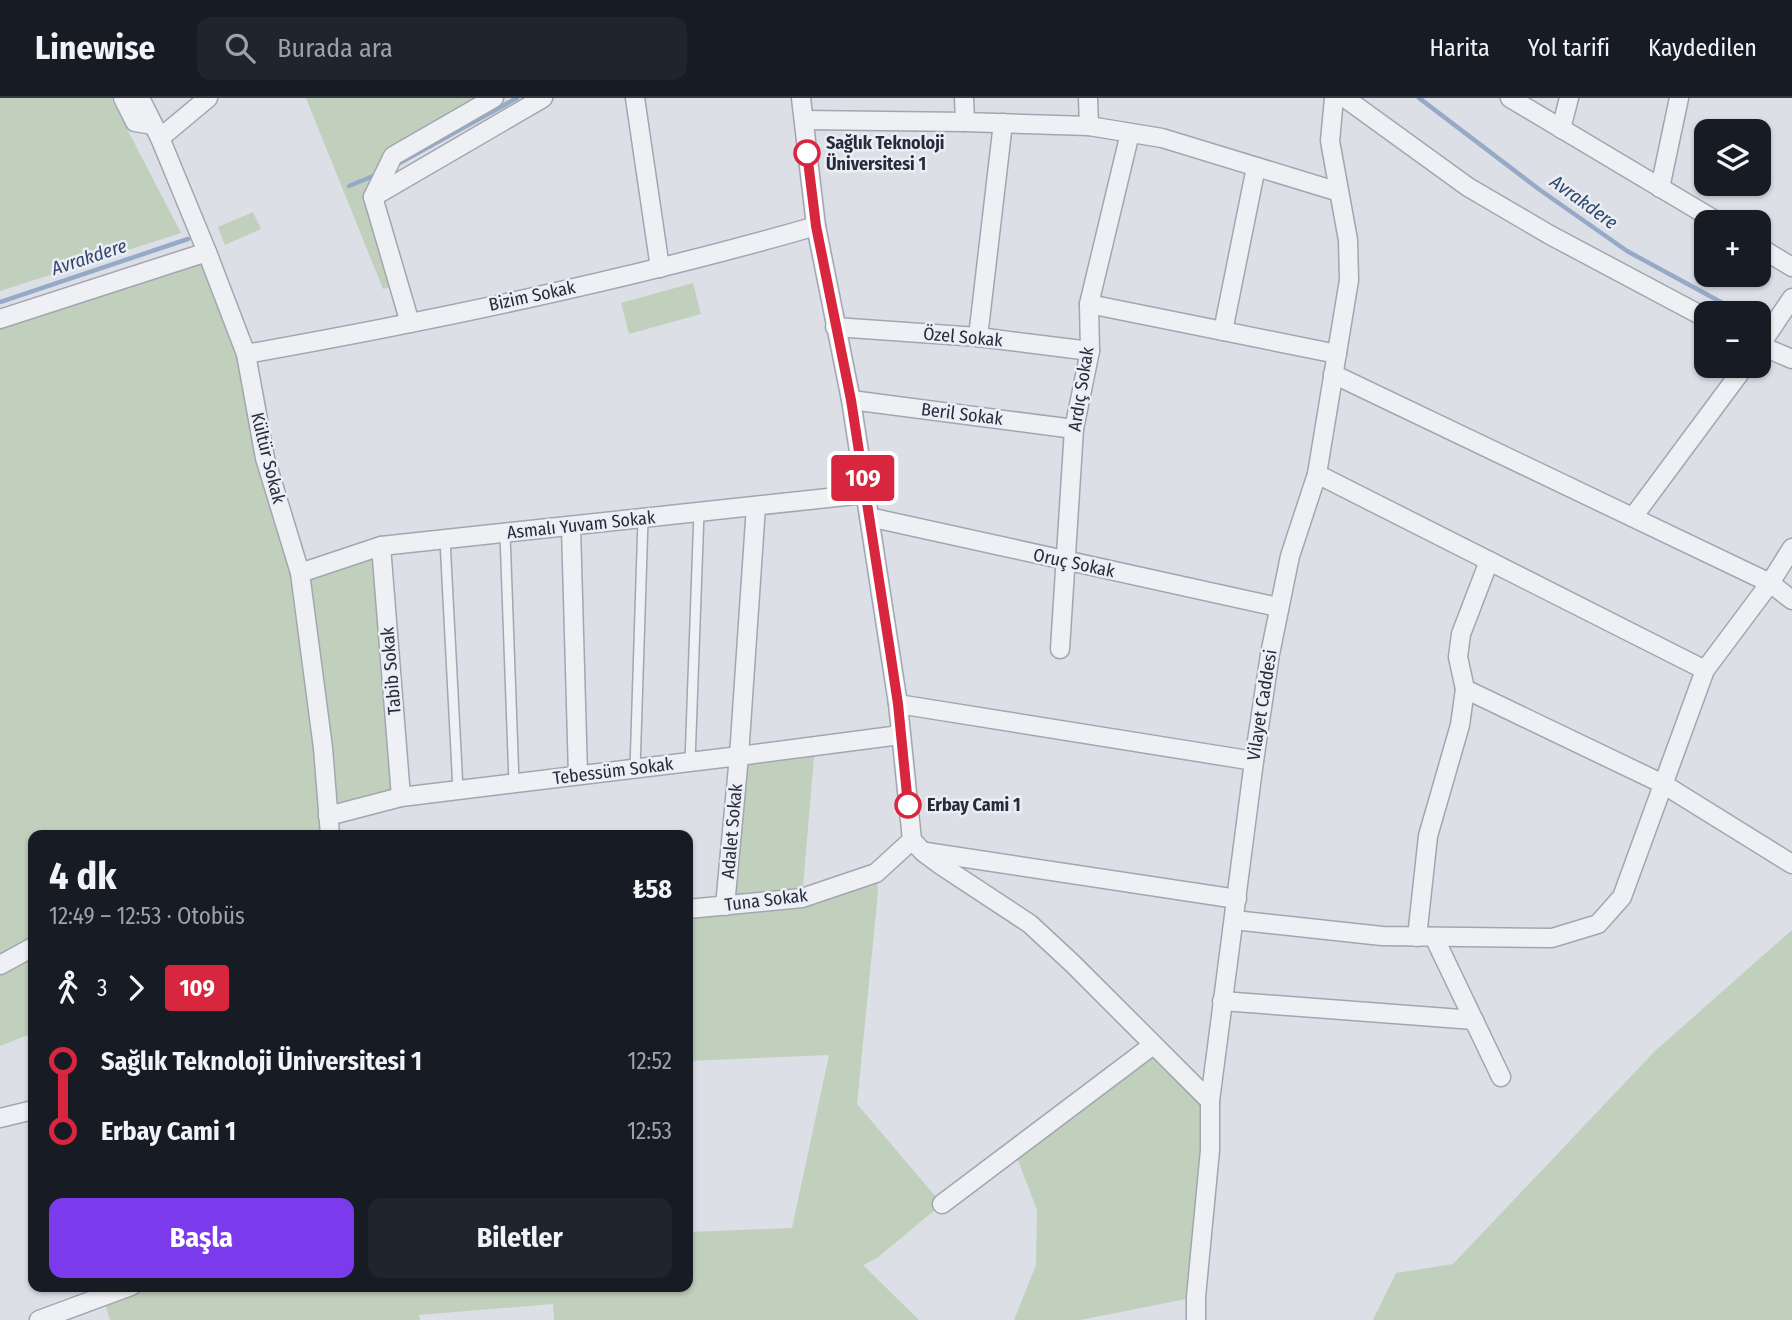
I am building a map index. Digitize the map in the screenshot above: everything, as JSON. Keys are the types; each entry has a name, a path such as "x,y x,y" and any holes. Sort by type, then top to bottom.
{"street":[{"path":"123,98 135,122 157,132 208,98"},
{"name":"Kültür Sokak","path":"140,98 207,252 246,354 265,458 300,573 323,748 329,830"},
{"path":"410,323 373,197 393,156 494,98"},
{"path":"373,197 513,105 542,98"},
{"path":"635,98 660,268"},
{"path":"801,98 816,226 851,400 917,846 1030,924 1210,1101"},
{"path":"964,98 965,122"},
{"path":"1088,98 1089,125"},
{"name":"Vilayet Caddesi","path":"1196,1320 1210,1150 1210,1101 1254,761 1279,607 1293,545 1317,474 1349,280 1348,240 1330,141 1334,98"},
{"path":"1345,98 1468,187 1550,235 1694,312"},
{"path":"1510,98 1698,210"},
{"path":"1561,129 1569,98"},
{"path":"1660,188 1679,98"},
{"path":"804,120 1089,125 1162,138 1339,192"},
{"path":"978,337 1003,123"},
{"name":"Ardıç Sokak","path":"1060,649 1074,429 1090,351 1089,304 1130,133"},
{"path":"1223,331 1256,167"},
{"name":"Bizim Sokak","path":"246,354 410,323 660,268 816,226"},
{"path":"0,320 207,252"},
{"path":"1771,254 1792,267"},
{"path":"1771,329 1792,298"},
{"path":"1089,304 1337,354"},
{"name":"Özel Sokak","path":"835,327 978,337 1090,351"},
{"path":"1771,351 1792,359"},
{"path":"1334,374 1770,583 1792,600"},
{"path":"1633,517 1736,378"},
{"name":"Beril Sokak","path":"851,400 1074,429"},
{"path":"1317,474 1705,670"},
{"name":"Asmalı Yuvam Sokak","path":"300,573 381,546 865,494"},
{"name":"Adalet Sokak","path":"725,906 739,756 756,506"},
{"name":"Oruç Sokak","path":"869,517 1279,607"},
{"path":"571,527 578,775"},
{"name":"Tabib Sokak","path":"381,546 401,797"},
{"path":"1234,920 1382,936 1425,937 1552,938 1598,924 1622,897 1705,670 1770,583 1792,548"},
{"path":"1489,561 1461,634 1458,657 1465,688 1460,725 1428,836 1425,937 1474,1020 1501,1077"},
{"path":"1465,688 1663,784 1792,864"},
{"path":"898,704 1254,761"},
{"name":"Tebessüm Sokak","path":"328,816 401,797 900,735"},
{"path":"917,846 1237,899"},
{"name":"Tuna Sokak","path":"693,909 802,898 876,873 917,846"},
{"path":"0,965 28,950"},
{"path":"1222,1001 1474,1020"},
{"path":"942,1205 1153,1045"},
{"path":"0,1118 28,1111"},
{"path":"39,1320 115,1292"}],"lane":[{"path":"690,762 699,512"},
{"path":"635,769 643,519"},
{"path":"505,534 514,783"},
{"path":"444,540 458,790"}],"green space":[{"path":"0,98 111,98 181,233 0,291"},
{"path":"306,98 494,98 393,156 373,197 399,285 383,289"},
{"path":"253,212 261,229 225,245 218,227"},
{"path":"207,252 246,354 300,572 381,546 401,797 329,816 330,830 28,830 28,1035 0,1046 0,319"},
{"path":"693,283 701,314 629,334 621,303"},
{"path":"815,746 802,898 876,873 878,892 857,1104 942,1204 877,1258 863,1265 919,1320 554,1320 553,1304 419,1315 420,1320 110,1320 103,1297 116,1292 693,1292 693,1232 792,1228 829,1055 693,1061 693,908 725,905 739,756"},
{"path":"1792,930 1792,1320 1373,1320 1396,1273 1453,1264 1655,1051"},
{"path":"1153,1045 1210,1101 1196,1297 1080,1320 1014,1320 1036,1265 1037,1210 1014,1150"}],"waterway":[{"name":"Avrakdere","path":"396,165 517,98"},
{"name":"Avrakdere","path":"1419,98 1540,190 1627,251 1719,301"},
{"name":"Avrakdere","path":"349,186 378,174"},
{"name":"Avrakdere","path":"0,302 188,239"}],"bus line":[{"name":"109","path":"807,153 816,226 851,400 890,651 908,805"}],"place":[{"name":"Sağlık Teknoloji Üniversitesi 1","path":"807,153"},
{"name":"Erbay Cami 1","path":"908,805"}]}
